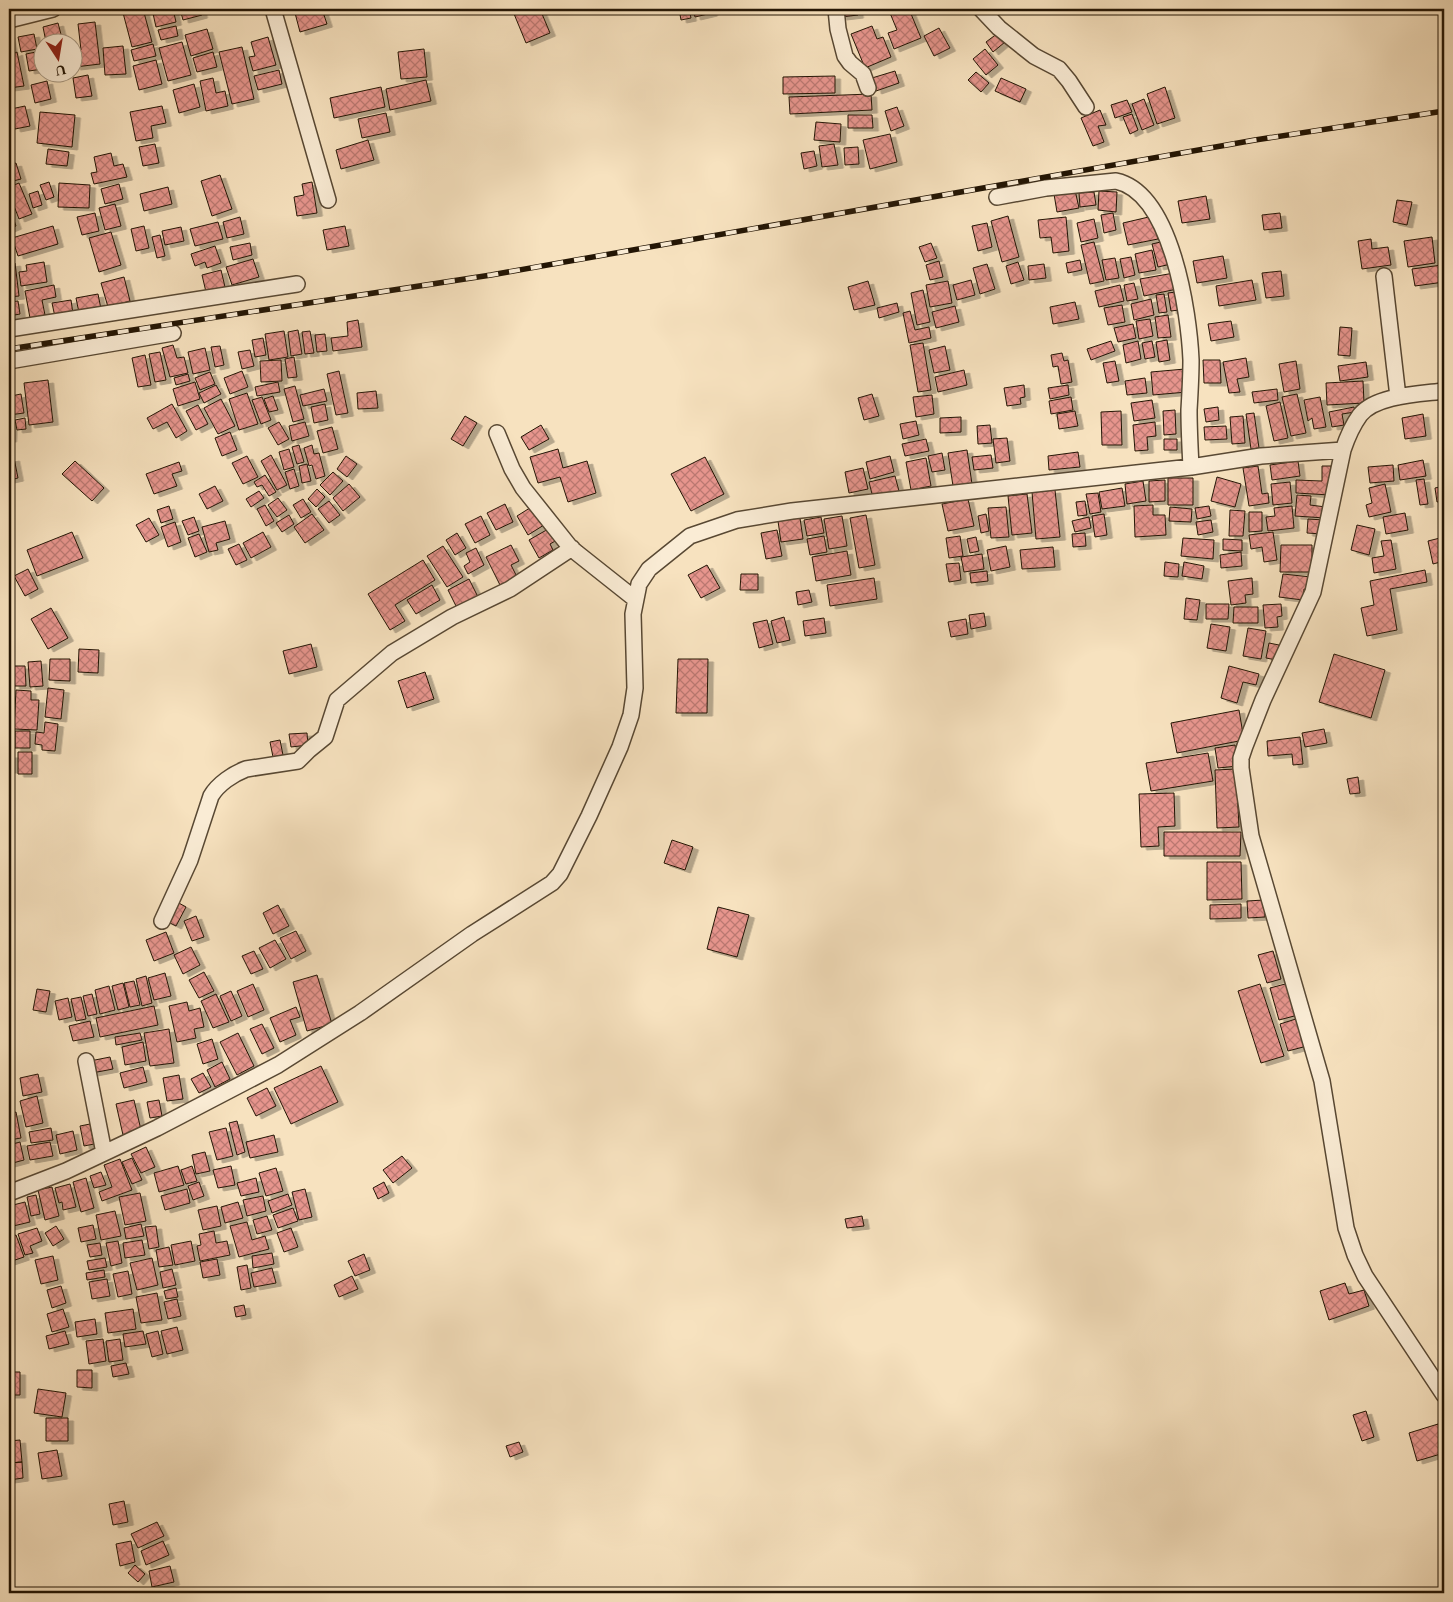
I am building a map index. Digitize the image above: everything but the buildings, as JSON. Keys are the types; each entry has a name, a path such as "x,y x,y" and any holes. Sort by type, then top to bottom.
{"street":[{"path":"9,20 53,9"},
{"path":"273,9 328,200"},
{"path":"836,9 838,29 845,56 863,74 868,88"},
{"path":"981,9 999,28 1034,56 1059,69 1086,107"},
{"path":"997,198 1046,188 1116,181 1126,183 1136,190 1149,204 1172,249 1184,302 1191,360 1189,412 1191,467"},
{"path":"1384,276 1398,398"},
{"path":"9,329 297,284"},
{"path":"9,361 173,333"},
{"path":"1444,391 1380,401 1360,416 1349,434 1343,450 1313,592 1262,700 1241,758 1251,836 1322,1081 1346,1228 1355,1255 1365,1276 1444,1395"},
{"path":"497,433 520,483 572,548 635,599"},
{"path":"9,1193 66,1171 157,1128 278,1065 360,1013 472,934 552,883 560,874 589,816 620,747 631,716 635,688 633,614 639,584 649,569 690,536 737,520 792,511 1191,467 1261,456 1343,450"},
{"path":"162,920 190,860 211,796 217,788 239,772 298,761 325,737 337,700 392,653 452,617 510,589 572,548"},
{"path":"86,1061 104,1153"}],"railway":[{"path":"9,349 491,275 1255,140 1444,111"}]}
